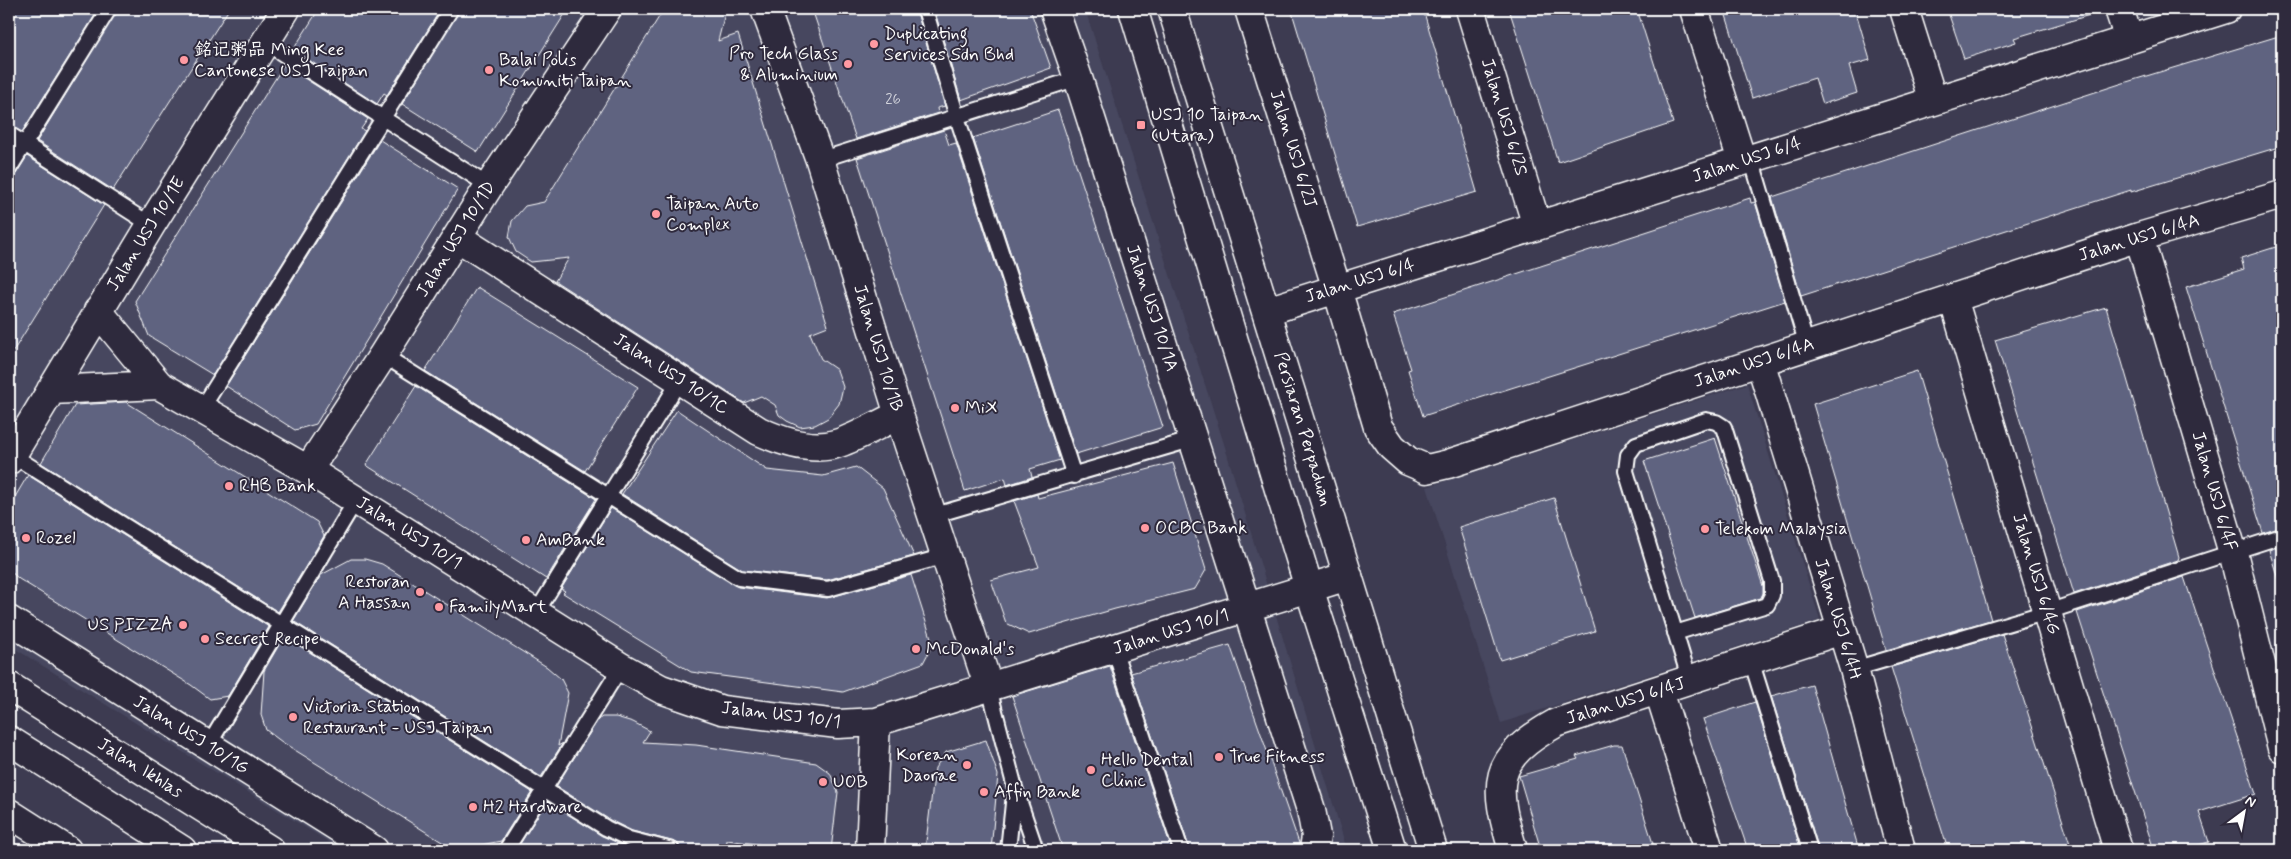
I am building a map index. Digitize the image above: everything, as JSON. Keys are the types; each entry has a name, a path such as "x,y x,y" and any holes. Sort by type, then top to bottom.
{"street":[{"name":"Jalan USJ 10/1E","path":"10,456 286,9"},
{"name":"Jalan USJ 10/1D","path":"308,470 490,186 607,9"},
{"name":"Jalan USJ 10/1B","path":"765,9 820,160 899,415 989,688"},
{"name":"Jalan USJ 10/1A","path":"1054,9 1194,439 1311,810 1316,836 1314,850"},
{"path":"1133,9 1390,848"},
{"name":"Persiaran Perpaduan","path":"1172,9 1433,850"},
{"name":"Jalan USJ 6/2J","path":"1250,9 1337,289"},
{"name":"Jalan USJ 6/2S","path":"1470,9 1537,226"},
{"path":"1694,9 1746,160"},
{"path":"1904,9 1933,101"},
{"path":"2120,9 2129,39"},
{"name":"Jalan USJ 6/4","path":"1267,311 2226,9"},
{"name":"Jalan USJ 6/4A","path":"1337,289 1378,427 1392,447 1408,460 1427,469 1448,464 2139,237 2282,195"},
{"name":"Jalan USJ 10/1C","path":"457,237 759,431 782,441 809,446 837,444 899,415"},
{"name":"Jalan USJ 6/4F","path":"2139,237 2233,553 2282,748"},
{"name":"Jalan USJ 6/4G","path":"1953,298 2118,850"},
{"name":"Jalan USJ 10/1","path":"98,311 159,385 308,470 620,667 661,688 722,710 838,724 876,722 1248,609 1348,576"},
{"name":"Jalan USJ 6/4H","path":"1760,361 1854,669 1901,850"},
{"path":"50,390 159,385"},
{"name":"Jalan USJ 10/1G","path":"9,620 374,850"},
{"name":"Jalan USJ 6/4J","path":"1513,850 1501,810 1500,787 1504,769 1516,751 1534,735 1556,723 1842,630"},
{"name":"Jalan Ikhlas","path":"9,686 270,850"},
{"path":"1659,691 1709,850"},
{"path":"870,850 876,722"},
{"path":"9,740 182,850"},
{"path":"9,813 67,850"}],"lane":[{"path":"9,169 109,9"},
{"path":"202,410 451,9"},
{"path":"924,9 957,117 1074,476"},
{"path":"266,43 490,186"},
{"path":"820,160 1078,78"},
{"path":"9,134 151,225"},
{"path":"1746,160 1807,346"},
{"path":"383,355 739,578 828,589 945,556"},
{"path":"536,613 680,380"},
{"path":"1676,633 1767,605 1772,595 1772,581 1724,427 1716,422 1706,420 1636,444 1628,455 1626,471 1690,681"},
{"path":"932,516 1074,476 1194,439"},
{"path":"10,456 283,624 543,789 622,836 672,850"},
{"path":"208,746 356,500"},
{"path":"1854,669 2047,612 2282,536"},
{"path":"1114,649 1180,850"},
{"path":"1751,660 1810,850"},
{"path":"506,850 620,667"},
{"path":"989,688 1015,788 1036,850"},
{"path":"1008,850 1015,788"}],"shaded area":[{"path":"9,9 1085,9 1224,444 1347,850 342,850 9,645"},
{"path":"1747,384 1820,620 1501,723 1427,487"}],"building":[{"path":"9,9 99,9 22,132 9,125"},
{"path":"118,9 229,9 113,190 37,141"},
{"path":"319,9 441,9 387,95 384,93 377,104 293,50"},
{"path":"460,9 568,9 478,152 402,104"},
{"name":"Taipan Auto Complex","path":"664,9 726,9 718,41 738,34 828,326 810,333 821,359 837,370 843,387 839,404 828,418 815,425 800,427 787,421 779,415 775,405 761,396 744,403 555,281 569,258 531,262 516,252 509,237 512,221 525,206 544,202"},
{"path":"812,9 916,9 945,106 937,108 938,113 856,139"},
{"path":"934,9 1030,9 1051,68 961,100"},
{"path":"1291,9 1423,9 1477,192 1357,227"},
{"path":"1509,9 1637,9 1673,123 1558,162"},
{"path":"1724,9 1855,9 1870,60 1849,66 1857,93 1823,104 1815,78 1752,98"},
{"path":"1947,9 2092,9 2093,14 2014,38 2016,42 1964,59"},
{"path":"2282,35 2282,146 2131,192 2131,190 1801,296 1772,197 2120,84"},
{"path":"284,65 368,119 361,129 365,131 213,375 149,336 135,301"},
{"path":"1058,110 1163,427 1076,454 973,138"},
{"path":"944,130 949,145 956,143 1060,460 1030,469 1032,477 1007,485 1005,478 965,491 857,158"},
{"path":"380,140 458,189 316,424 295,430 226,386"},
{"path":"27,156 104,205 9,358 9,178 16,174"},
{"path":"1750,198 1751,203 1755,202 1785,301 1423,416 1408,370 1411,369 1393,314"},
{"path":"2282,245 2282,527 2263,533 2186,287 2244,269 2241,258"},
{"path":"477,287 638,387 585,471 425,371"},
{"path":"2106,307 2179,557 2178,560 2074,594 1995,340"},
{"path":"1917,371 1991,620 1886,650 1813,404"},
{"path":"416,386 596,499 546,579 366,465"},
{"path":"126,402 317,522 324,536 278,612 41,463 75,405"},
{"path":"677,410 767,470 823,476 856,467 883,488 914,556 827,580 742,570 622,494"},
{"name":"Telekom Malaysia","path":"1715,438 1763,586 1763,593 1761,598 1695,618 1644,461"},
{"path":"1173,463 1206,570 1195,589 1115,609 1029,634 1006,623 991,580 1039,567 1014,501 1037,494 1038,498"},
{"path":"28,475 269,627 228,696 210,699 191,685 19,579 9,570 9,507"},
{"path":"1554,498 1595,631 1500,660 1459,527"},
{"path":"611,508 738,587 827,598 911,575 933,644 923,663 843,692 691,672 563,593 565,591 561,589"},
{"path":"2282,545 2282,578 2278,579 2269,550"},
{"path":"351,559 365,559 382,564 547,667 561,679 568,693 558,746 563,743 541,777 293,621 321,575"},
{"path":"2184,577 2256,794 2199,812 2209,842 2181,850 2154,850 2077,612"},
{"path":"2002,634 2072,850 1948,850 1891,667"},
{"path":"284,636 532,792 501,841 462,849 450,847 282,742 266,730 261,715 264,671"},
{"name":"True Fitness","path":"1230,645 1299,843 1299,850 1190,850 1131,673"},
{"name":"Hello Dental Clinic","path":"1110,666 1172,850 1063,850 1012,696"},
{"path":"1812,685 1859,850 1819,850 1771,696"},
{"path":"1755,702 1801,850 1748,850 1703,719"},
{"path":"602,717 616,717 633,722 650,731 643,742 696,745 816,763 830,773 838,792 831,850 802,850 727,840 726,850 681,850 675,842 632,831 610,820 556,786 598,720"},
{"path":"986,740 998,775 991,850 925,850 935,768 946,752"},
{"path":"1614,745 1622,745 1655,850 1541,850 1519,776 1578,759 1576,756"},
{"path":"547,801 602,836 638,850 516,850"}],"place":[{"name":"Duplicating Services Sdn Bhd","path":"874,44"},
{"name":"銘记粥品 Ming Kee Cantonese USJ Taipan","path":"184,60"},
{"name":"Pro Tech Glass & Aluminium","path":"848,64"},
{"name":"Balai Polis Komuniti Taipan","path":"489,70"},
{"name":"USJ 10 Taipan (Utara)","path":"1141,125"},
{"name":"Taipan Auto Complex","path":"656,214"},
{"name":"MiX","path":"955,408"},
{"name":"RHB Bank","path":"229,486"},
{"name":"OCBC Bank","path":"1145,528"},
{"name":"Telekom Malaysia","path":"1705,529"},
{"name":"Rozel","path":"26,538"},
{"name":"AmBank","path":"526,540"},
{"name":"Restoran A Hassan","path":"420,592"},
{"name":"FamilyMart","path":"439,607"},
{"name":"US PIZZA","path":"183,625"},
{"name":"Secret Recipe","path":"205,639"},
{"name":"McDonald's","path":"916,649"},
{"name":"Victoria Station Restaurant - USJ Taipan","path":"293,717"},
{"name":"True Fitness","path":"1219,757"},
{"name":"Korean Daorae","path":"967,765"},
{"name":"Hello Dental Clinic","path":"1091,770"},
{"name":"UOB","path":"823,782"},
{"name":"Affin Bank","path":"984,792"},
{"name":"H2 Hardware","path":"473,807"}]}
